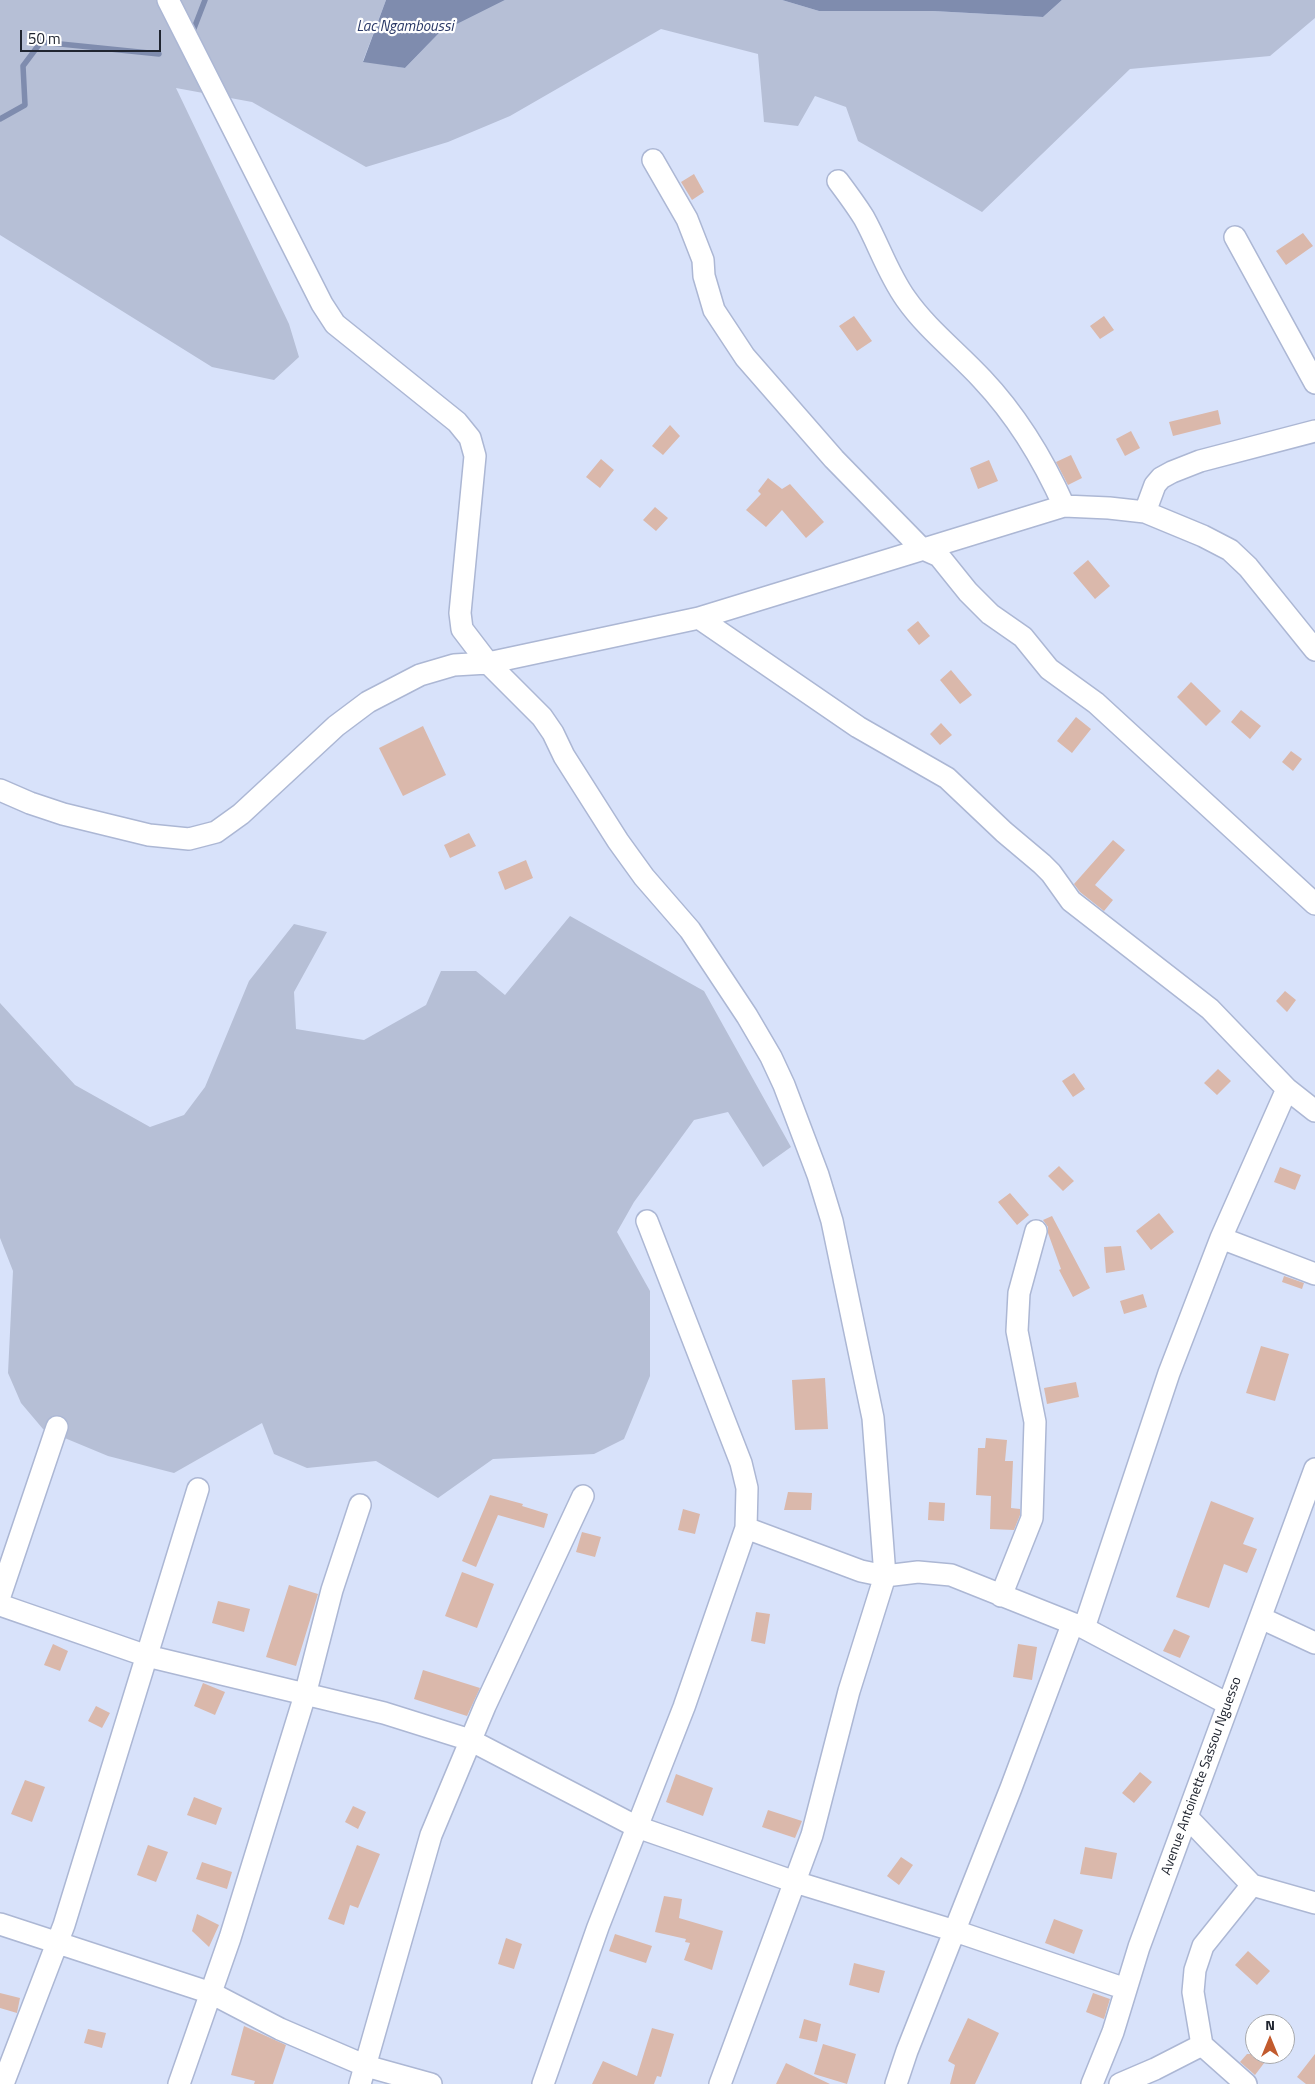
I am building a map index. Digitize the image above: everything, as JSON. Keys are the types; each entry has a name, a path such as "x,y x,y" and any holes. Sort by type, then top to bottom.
{"street":[{"path":"168,0 322,304 335,324 457,422 470,438 475,456 460,613 462,629 488,663 542,717 553,733 569,764 618,841 644,877 690,930 727,986 771,1057 784,1085 818,1175 832,1221 873,1418 885,1576 849,1691 812,1835 720,2084"},
{"path":"653,160 687,219 703,260 704,276 714,310 745,357 834,459 921,548 939,556 968,592 995,618 1023,637 1049,669 1096,703 1315,904"},
{"path":"838,181 865,220 888,272 906,300 925,324 984,381 1030,440 1049,472 1064,506"},
{"path":"1235,237 1315,383"},
{"path":"1145,512 1155,485 1161,478 1172,472 1200,461 1315,431"},
{"path":"0,790 63,814 149,835 189,839 216,832 241,814 336,726 368,702 420,675 454,664 488,663 700,618 921,548 1064,506 1145,512 1204,536 1230,550 1248,567 1315,650"},
{"path":"700,618 858,727 953,782 1004,832 1052,873 1071,901 1210,1009 1287,1089 1315,1111"},
{"path":"896,2084 907,2051 1078,1627 1169,1373 1221,1238 1287,1089"},
{"path":"543,2084 598,1927 684,1707 746,1528 747,1488 741,1463 647,1221"},
{"path":"1001,1596 1032,1518 1035,1422 1017,1331 1019,1293 1036,1231"},
{"path":"1221,1238 1315,1274"},
{"path":"0,1596 57,1427"},
{"name":"Avenue Antoinette Sassou Nguesso","path":"1092,2084 1113,2032 1126,1989 1187,1817 1315,1469"},
{"path":"3,2084 57,1944 198,1490"},
{"path":"363,2075 431,1835 470,1740 583,1496"},
{"path":"179,2084 233,1929 305,1695 332,1590 360,1505"},
{"path":"746,1528 861,1571 885,1576 918,1572 951,1575 1078,1627 1228,1704"},
{"path":"0,1605 147,1656 384,1713 470,1740 637,1827 795,1882 955,1931 1126,1989"},
{"path":"1261,1618 1315,1643"},
{"path":"1187,1817 1252,1885 1315,1903"},
{"path":"1246,2084 1202,2045 1193,1992 1195,1970 1203,1946 1252,1885"},
{"path":"0,1924 211,1993 363,2075 431,2084"},
{"path":"1120,2084 1202,2045"}],"shaded area":[{"path":"0,0 386,0 363,61 405,68 439,33 505,0 782,0 819,11 933,11 1043,17 1062,0 1315,0 1315,18 1270,56 1130,69 982,212 858,141 846,107 815,96 798,126 764,122 758,54 661,29 510,116 448,142 366,167 252,102 176,88 289,324 299,357 274,380 212,367 0,235"},
{"path":"570,916 704,991 791,1147 763,1167 728,1112 694,1120 634,1202 617,1232 650,1291 650,1376 624,1439 594,1454 493,1459 438,1498 376,1461 307,1468 274,1454 262,1423 174,1473 108,1456 43,1429 21,1403 8,1373 13,1271 0,1238 0,1003 75,1085 150,1127 184,1115 205,1087 249,981 294,924 327,932 294,992 296,1029 364,1040 426,1005 441,971 476,971 505,995"}],"water":[{"name":"Lac Ngamboussi","path":"386,0 505,0 439,33 405,68 363,62"},
{"path":"782,0 1062,0 1043,17 933,11 819,11"}],"building":[{"path":"694,174 704,192 692,200 681,182"},
{"path":"1303,233 1313,246 1286,265 1276,251"},
{"path":"854,316 872,341 857,351 839,326"},
{"path":"1104,316 1114,330 1100,339 1090,326"},
{"path":"1218,410 1221,424 1173,436 1169,422"},
{"path":"670,425 680,436 663,455 652,446"},
{"path":"1131,431 1140,448 1125,456 1116,439"},
{"path":"1071,455 1082,478 1068,485 1056,462"},
{"path":"601,459 614,470 600,488 586,477"},
{"path":"989,460 998,481 978,489 970,468"},
{"path":"768,478 782,489 790,484 824,522 806,538 782,510 766,527 746,510 761,494 758,491"},
{"path":"655,507 668,518 656,531 643,520"},
{"path":"1088,560 1110,586 1095,599 1073,573"},
{"path":"918,621 930,636 919,645 907,630"},
{"path":"951,670 972,695 960,704 940,680"},
{"path":"1191,682 1221,711 1206,726 1177,697"},
{"path":"1241,710 1261,726 1250,739 1231,722"},
{"path":"1076,717 1091,729 1072,753 1057,741"},
{"path":"941,723 952,735 940,745 930,734"},
{"path":"423,726 446,775 403,796 379,748"},
{"path":"1291,751 1302,759 1293,771 1282,762"},
{"path":"469,833 476,846 450,858 444,845"},
{"path":"1113,840 1125,850 1095,885 1113,900 1104,911 1080,892 1074,884"},
{"path":"526,860 533,878 505,890 498,872"},
{"path":"1285,991 1296,1000 1287,1012 1276,1001"},
{"path":"1218,1069 1231,1081 1217,1095 1204,1083"},
{"path":"1074,1073 1085,1089 1073,1097 1062,1081"},
{"path":"1059,1166 1074,1181 1063,1191 1048,1176"},
{"path":"1280,1167 1301,1175 1295,1190 1274,1182"},
{"path":"1010,1193 1029,1215 1017,1225 998,1202"},
{"path":"1159,1213 1174,1232 1151,1250 1136,1231"},
{"path":"1052,1216 1090,1288 1073,1297 1059,1270 1061,1269 1048,1233 1048,1227 1043,1220"},
{"path":"1121,1246 1125,1270 1106,1273 1104,1247"},
{"path":"1284,1276 1304,1283 1302,1289 1282,1282"},
{"path":"1143,1294 1147,1307 1124,1314 1120,1301"},
{"path":"1261,1346 1289,1354 1275,1401 1246,1393"},
{"path":"825,1378 828,1429 795,1430 792,1380"},
{"path":"1076,1382 1079,1397 1047,1404 1044,1388"},
{"path":"986,1438 1007,1440 1005,1461 1013,1461 1011,1508 1020,1509 1020,1515 1014,1530 990,1529 991,1496 976,1495 978,1448 985,1448"},
{"path":"788,1492 812,1493 811,1510 784,1510"},
{"path":"490,1495 523,1504 522,1506 548,1514 544,1528 498,1515 476,1567 462,1561"},
{"path":"1211,1501 1254,1518 1243,1544 1257,1549 1247,1573 1224,1564 1209,1608 1176,1597"},
{"path":"929,1502 945,1503 944,1521 928,1520"},
{"path":"683,1509 700,1514 695,1534 678,1530"},
{"path":"582,1532 601,1537 595,1557 576,1552"},
{"path":"462,1572 494,1584 477,1628 445,1616"},
{"path":"289,1585 318,1594 296,1666 266,1657"},
{"path":"218,1601 250,1609 244,1632 212,1623"},
{"path":"756,1612 770,1614 765,1644 751,1641"},
{"path":"1174,1629 1190,1636 1180,1658 1163,1651"},
{"path":"53,1644 68,1651 60,1671 44,1665"},
{"path":"1018,1644 1037,1647 1032,1680 1013,1677"},
{"path":"423,1670 480,1688 467,1716 414,1699"},
{"path":"203,1683 225,1692 215,1715 194,1706"},
{"path":"96,1706 110,1713 102,1728 88,1721"},
{"path":"1140,1772 1152,1782 1134,1803 1122,1793"},
{"path":"676,1774 713,1788 703,1816 666,1802"},
{"path":"25,1780 45,1787 32,1822 11,1814"},
{"path":"194,1797 222,1808 216,1825 187,1815"},
{"path":"353,1806 366,1812 358,1829 345,1822"},
{"path":"768,1810 802,1821 795,1838 762,1827"},
{"path":"148,1845 168,1852 156,1882 137,1875"},
{"path":"357,1845 380,1854 358,1908 350,1905 344,1925 328,1919"},
{"path":"1085,1847 1117,1853 1112,1879 1080,1874"},
{"path":"901,1857 913,1865 899,1885 887,1876"},
{"path":"202,1862 232,1872 227,1889 196,1879"},
{"path":"664,1896 682,1899 679,1918 723,1931 712,1970 684,1960 690,1943 685,1942 686,1939 655,1932"},
{"path":"197,1914 219,1925 209,1947 192,1931"},
{"path":"1054,1919 1083,1930 1074,1954 1045,1943"},
{"path":"615,1934 652,1946 646,1963 609,1951"},
{"path":"506,1938 522,1944 514,1969 498,1964"},
{"path":"1248,1951 1270,1971 1257,1985 1235,1965"},
{"path":"854,1963 885,1971 879,1993 849,1985"},
{"path":"0,1993 20,1998 17,2013 0,2008"},
{"path":"1093,1993 1110,1999 1104,2019 1086,2012"},
{"path":"968,2018 999,2033 975,2084 950,2084 955,2065 948,2061"},
{"path":"804,2019 821,2024 817,2042 799,2038"},
{"path":"244,2026 286,2045 273,2084 254,2084 255,2081 231,2075"},
{"path":"652,2028 674,2034 661,2077 657,2076 654,2084 592,2084 603,2061 637,2076"},
{"path":"88,2029 106,2033 102,2048 84,2043"},
{"path":"823,2044 856,2054 847,2084 814,2074"},
{"path":"1315,2054 1315,2084 1306,2084 1297,2077"},
{"path":"1245,2056 1245,2064 1263,2064 1255,2075 1240,2062"},
{"path":"786,2063 830,2084 776,2084"}],"waterway":[{"path":"193,31 205,0"},
{"path":"0,119 25,105 23,66 41,42 159,54"}]}
